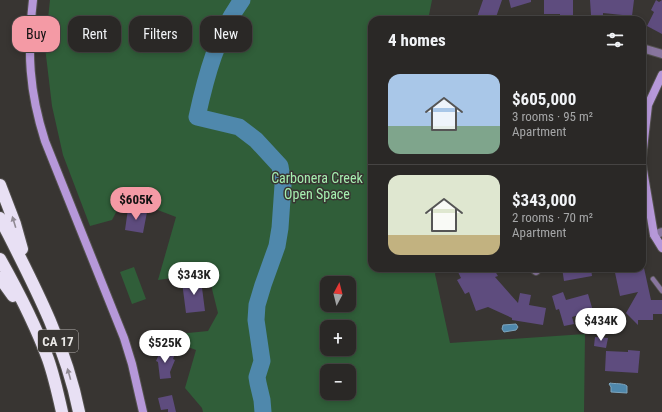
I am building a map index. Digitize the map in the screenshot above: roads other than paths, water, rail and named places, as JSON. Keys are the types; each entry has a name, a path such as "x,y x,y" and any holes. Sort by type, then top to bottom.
{"highway":[{"path":"0,185 15,224 28,274"},
{"name":"CA 17","path":"0,218 46,310 61,348 79,412"},
{"name":"CA 17","path":"0,259 33,323 48,359 62,412"},
{"path":"0,278 33,323"}],"street":[{"path":"34,0 30,27 29,57 32,91 40,124 124,338 132,364 143,412"},
{"path":"646,49 662,54"},
{"path":"646,123 648,105 662,75"},
{"path":"646,181 662,248"}],"lane":[{"path":"653,279 662,291"}],"water":[{"path":"516,324 518,327 516,330 504,332 502,329 503,325"},
{"path":"610,383 626,385 627,393 611,392"}],"waterway":[{"path":"242,0 233,13 219,41 204,86 197,117 239,127 256,140 280,166 283,185 280,228 277,246 257,305 256,320 262,361 257,377 263,412"}],"park label":[{"name":"Carbonera Creek Open Space","path":"317,186"}]}
